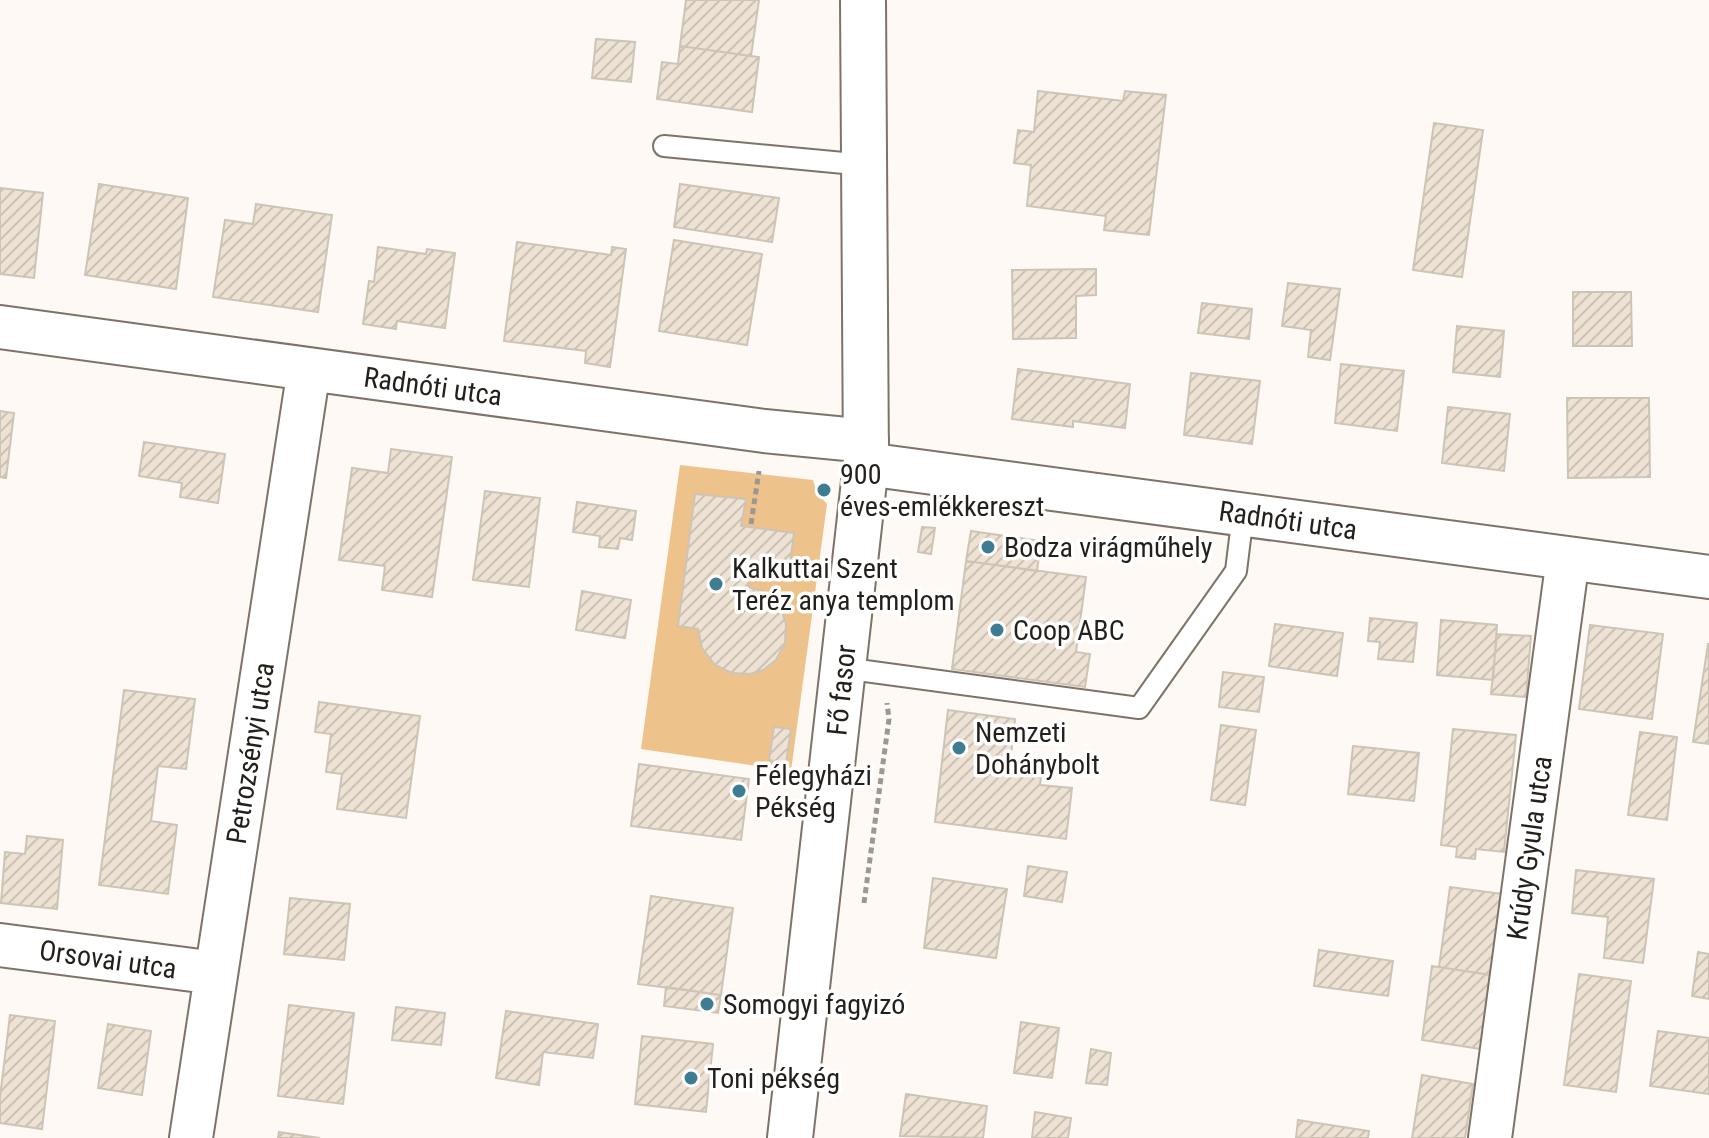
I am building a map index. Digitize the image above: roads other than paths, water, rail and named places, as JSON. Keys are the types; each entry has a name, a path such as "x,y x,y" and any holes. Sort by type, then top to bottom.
{"street":[{"name":"Fő fasor","path":"790,1138 866,453 863,0"},
{"name":"Radnóti utca","path":"0,327 764,431 866,453 1243,514 1709,577"},
{"name":"Petrozsényi utca","path":"191,1138 309,369"},
{"name":"Krúdy Gyula utca","path":"1490,1138 1568,558"},
{"name":"Orsovai utca","path":"0,945 216,973"}],"lane":[{"path":"664,146 865,165"},
{"path":"843,668 1139,708 1236,571 1243,514"}],"place":[{"name":"900 éves-emlékkereszt","path":"824,490"},
{"name":"Bodza virágműhely","path":"988,547"},
{"name":"Kalkuttai Szent Teréz anya templom","path":"716,584"},
{"name":"Coop ABC","path":"997,630"},
{"name":"Nemzeti Dohánybolt","path":"959,748"},
{"name":"Félegyházi Pékség","path":"739,791"},
{"name":"Somogyi fagyizó","path":"707,1004"},
{"name":"Toni pékség","path":"691,1078"}]}
